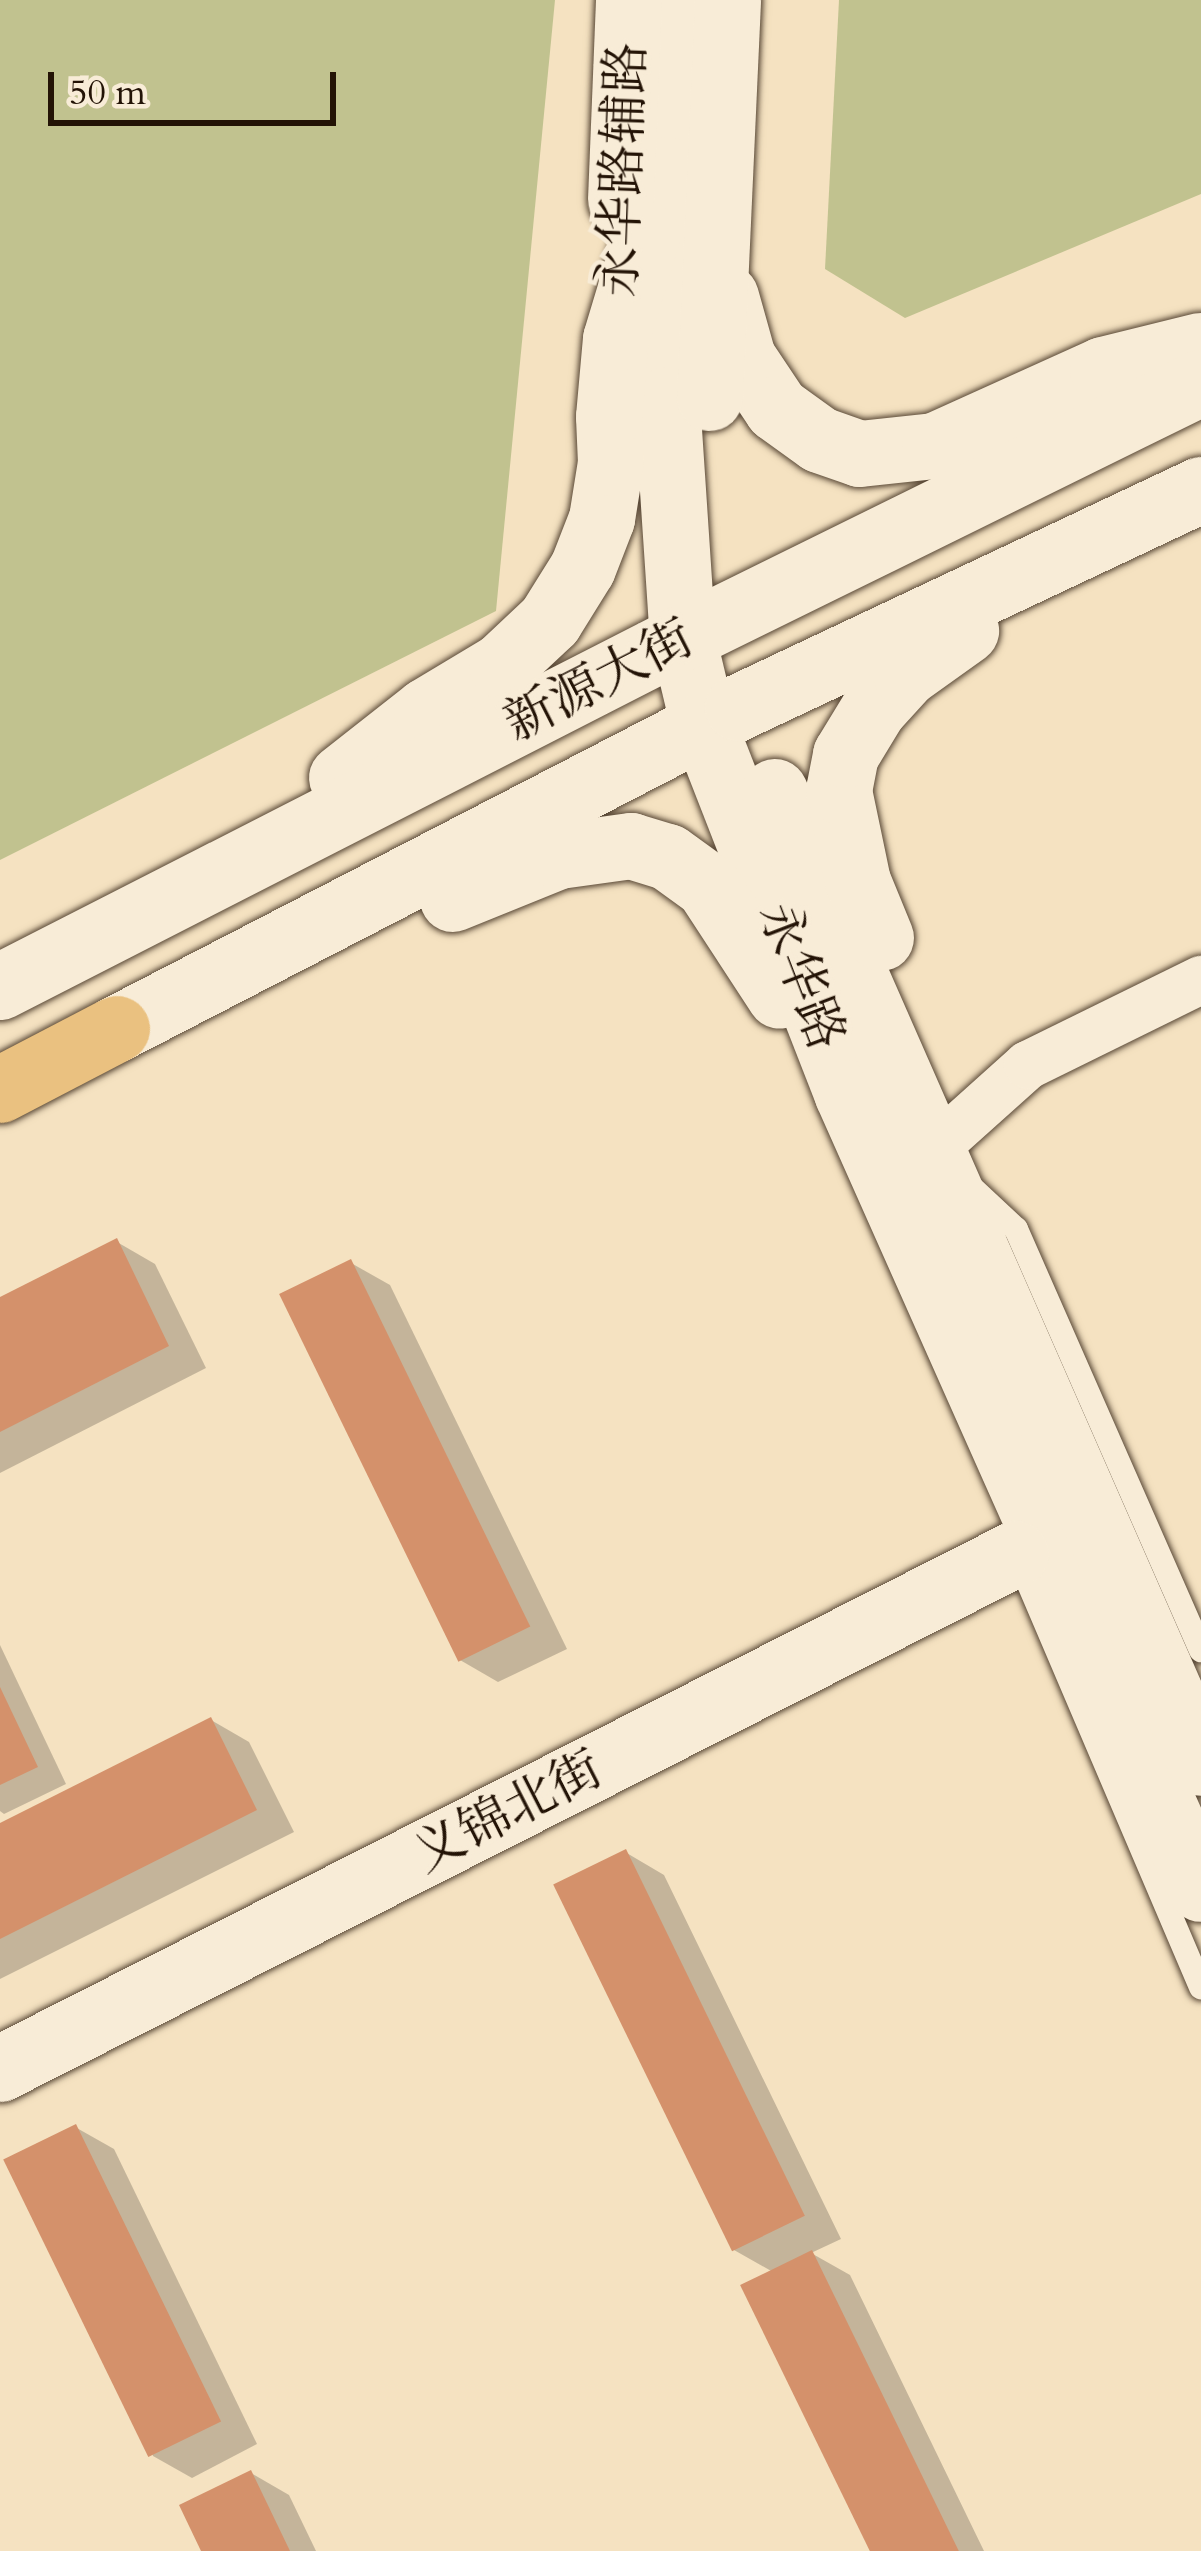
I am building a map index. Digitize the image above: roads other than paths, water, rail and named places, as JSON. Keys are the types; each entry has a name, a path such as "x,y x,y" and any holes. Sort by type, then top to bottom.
{"main road":[{"name":"永华路辅路","path":"616,339 629,0"},
{"name":"永华路","path":"677,0 668,170 667,400 721,717 847,1094 1201,1889"},
{"name":"永华路","path":"704,628 728,0"},
{"name":"永华路辅路","path":"717,220 768,0"},
{"path":"228,868 427,711 502,666 550,622 583,568 602,519 611,464 616,339 668,170"},
{"path":"717,220 723,289 743,358 777,409 820,440 860,454 935,446 1103,370 1201,346"},
{"name":"新源大街","path":"0,987 704,628 1201,383"},
{"name":"新源大街","path":"0,1090 721,717 1201,490"},
{"path":"932,1150 895,971 858,882 846,829 839,791 846,755 874,709 906,674 1093,541"},
{"name":"永华路","path":"721,717 932,1150 1201,1763"},
{"path":"117,1029 289,974 559,856 631,846 668,857 708,886 847,1094"},
{"name":"义锦北街","path":"0,2069 1011,1544"}],"street":[{"path":"932,1150 1028,1065 1201,980"}],"lane":[{"path":"847,1094 876,1220"},
{"path":"932,1150 1016,1229 1201,1650"},
{"path":"1011,1544 1201,1987"}]}
